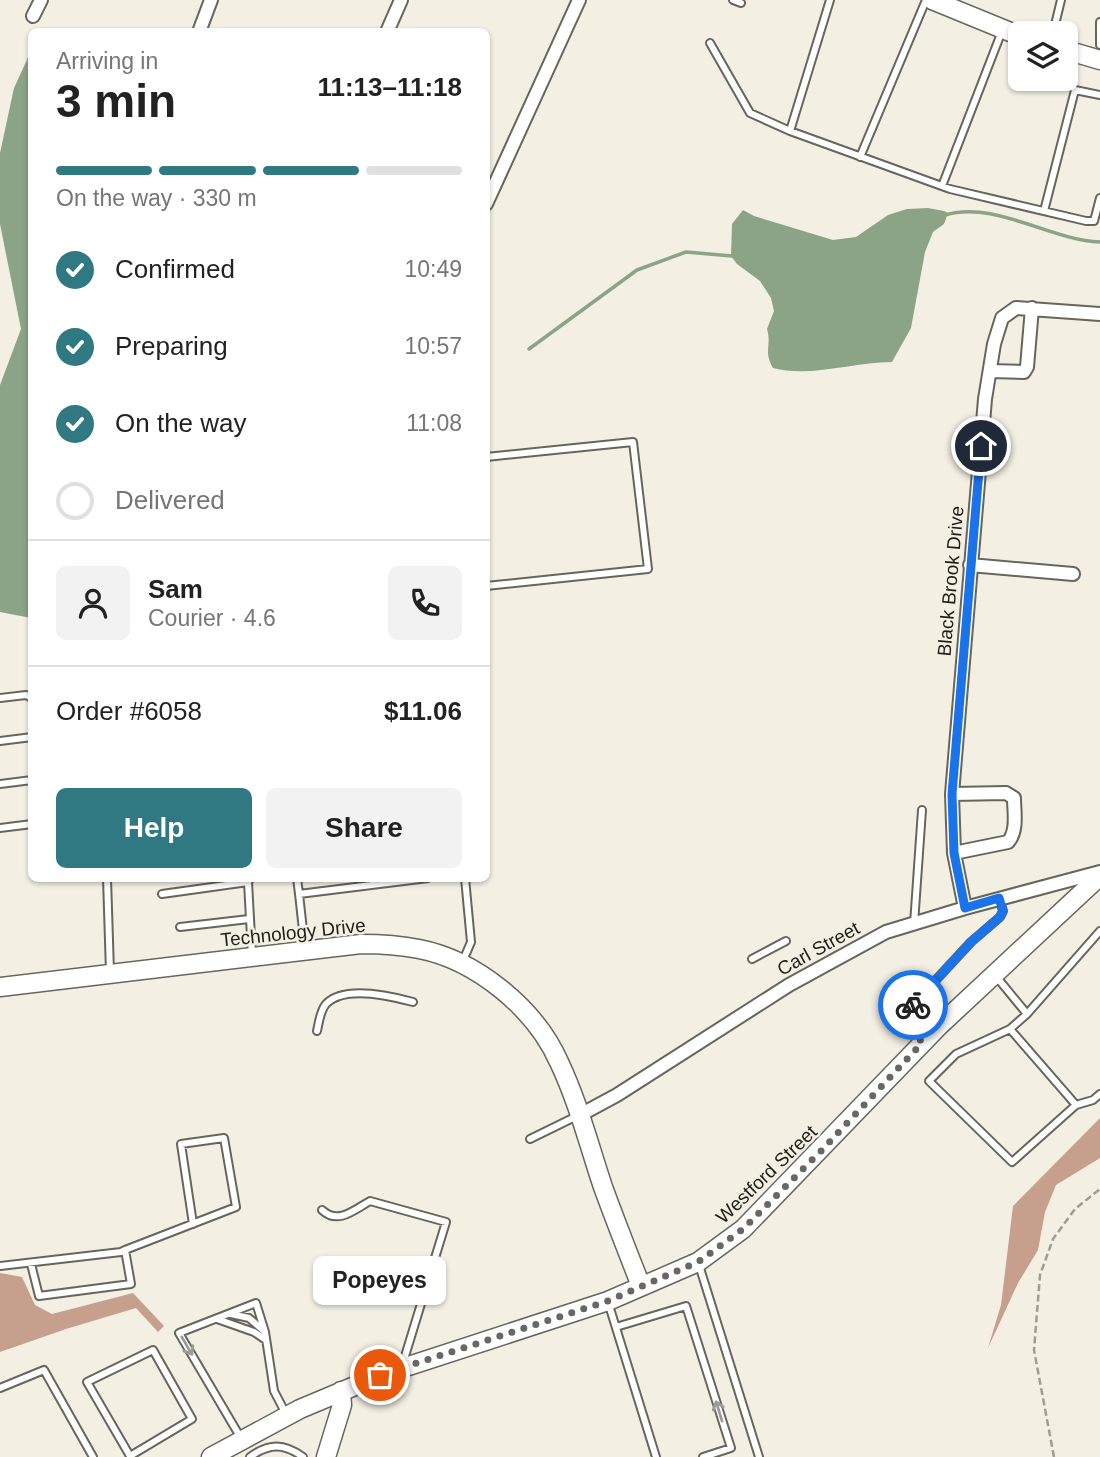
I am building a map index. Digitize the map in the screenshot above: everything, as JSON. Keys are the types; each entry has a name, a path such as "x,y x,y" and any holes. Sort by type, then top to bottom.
{"main road":[{"path":"932,0 1008,30"},
{"path":"1078,54 1100,60"},
{"name":"Westford Street","path":"211,1457 293,1412 341,1391 402,1368 608,1301 698,1262 743,1229 821,1151 922,1043 1100,876"},
{"name":"Technology Drive","path":"0,987 360,944 421,949 462,965 496,986 520,1007 540,1030 559,1060 641,1286"},
{"path":"328,1452 342,1405 341,1391"},
{"path":"293,1412 316,1410 327,1416 331,1424 328,1452"}],"street":[{"path":"33,16 41,0"},
{"path":"200,28 211,0"},
{"path":"389,28 401,0"},
{"path":"490,195 579,0"},
{"name":"Black Brook Drive","path":"965,908 954,853 952,794 985,399 1002,318 1016,308 1100,314"},
{"path":"990,371 1024,372 1027,367 1032,308"},
{"path":"970,565 1073,574"},
{"path":"952,794 1006,793 1014,797 1012,838 1008,842 954,853"},
{"name":"Carl Street","path":"580,1115 617,1095 789,985 886,932 999,898 1100,876"}],"lane":[{"path":"733,0 741,3"},
{"path":"790,131 830,0"},
{"path":"860,156 926,0"},
{"path":"1056,21 1061,0"},
{"path":"1100,22 1100,45"},
{"path":"943,186 1008,41"},
{"path":"710,43 750,113 790,131 943,186 1086,221 1094,221 1100,198"},
{"path":"1044,211 1075,90 1100,95"},
{"path":"490,457 633,442 648,569 490,586"},
{"path":"0,698 28,696"},
{"path":"0,741 28,738"},
{"path":"0,785 28,781"},
{"path":"914,924 922,810"},
{"path":"0,828 28,824"},
{"path":"107,882 110,974"},
{"path":"162,894 237,882"},
{"path":"249,882 253,957"},
{"path":"298,882 306,950"},
{"path":"299,894 396,882"},
{"path":"462,965 471,942 465,882"},
{"path":"922,1043 908,1018 910,1007 971,942 1000,917 1003,911 999,898"},
{"path":"180,927 249,919"},
{"path":"1100,931 1027,1014 1010,1029 956,1054 929,1080 1012,1163 1076,1105 1093,1100 1100,1094"},
{"path":"751,960 786,941"},
{"path":"993,974 1027,1014"},
{"path":"317,1031 320,1016 327,1004 340,997 363,993 413,1002"},
{"path":"1010,1029 1076,1105"},
{"path":"530,1139 580,1115"},
{"path":"0,1266 125,1250 236,1208 224,1138 181,1144 193,1224"},
{"path":"322,1210 328,1215 342,1216 370,1201 446,1222 402,1368"},
{"path":"31,1264 39,1296 131,1284 125,1250"},
{"path":"698,1262 759,1457"},
{"path":"608,1301 656,1457"},
{"path":"242,1440 179,1333 256,1303 266,1336 274,1391 293,1412"},
{"path":"616,1327 686,1306 731,1448 703,1457"},
{"path":"228,1314 249,1318 266,1336"},
{"path":"216,1319 266,1336"},
{"path":"153,1350 192,1419 131,1457 87,1382 153,1350"},
{"path":"0,1388 44,1370 93,1457"},
{"path":"250,1457 278,1445 303,1457"}],"path":[{"path":"1054,1457 1034,1350 1040,1275 1053,1239 1075,1209 1100,1189"}],"shaded area":[{"path":"28,58 28,617 0,612 0,385 21,329 0,224 0,153 14,88"},
{"path":"928,208 948,213 944,224 933,232 925,252 911,328 892,362 802,371 773,368 768,353 767,329 774,311 771,298 760,281 737,264 731,256 732,224 743,210 754,216 833,240 856,237 888,215 907,209"},
{"path":"1100,1118 1100,1158 1056,1185 1045,1212 1038,1250 1018,1283 988,1348 1001,1305 1013,1206"},
{"path":"0,1273 22,1277 35,1305 52,1314 133,1293 164,1326 158,1332 136,1308 0,1352"}],"waterway":[{"path":"945,215 964,212 1003,216 1061,235 1100,242"},
{"path":"529,349 637,270 686,252 732,256"}],"way so far":[{"path":"380,1375 608,1301 698,1262 743,1229 821,1151 922,1043 907,1014 913,1005"}],"place":[{"name":"Popeyes","path":"380,1375"}],"route":[{"path":"913,1005 1003,911 999,898 965,908 954,853 952,794 981,446"}]}
